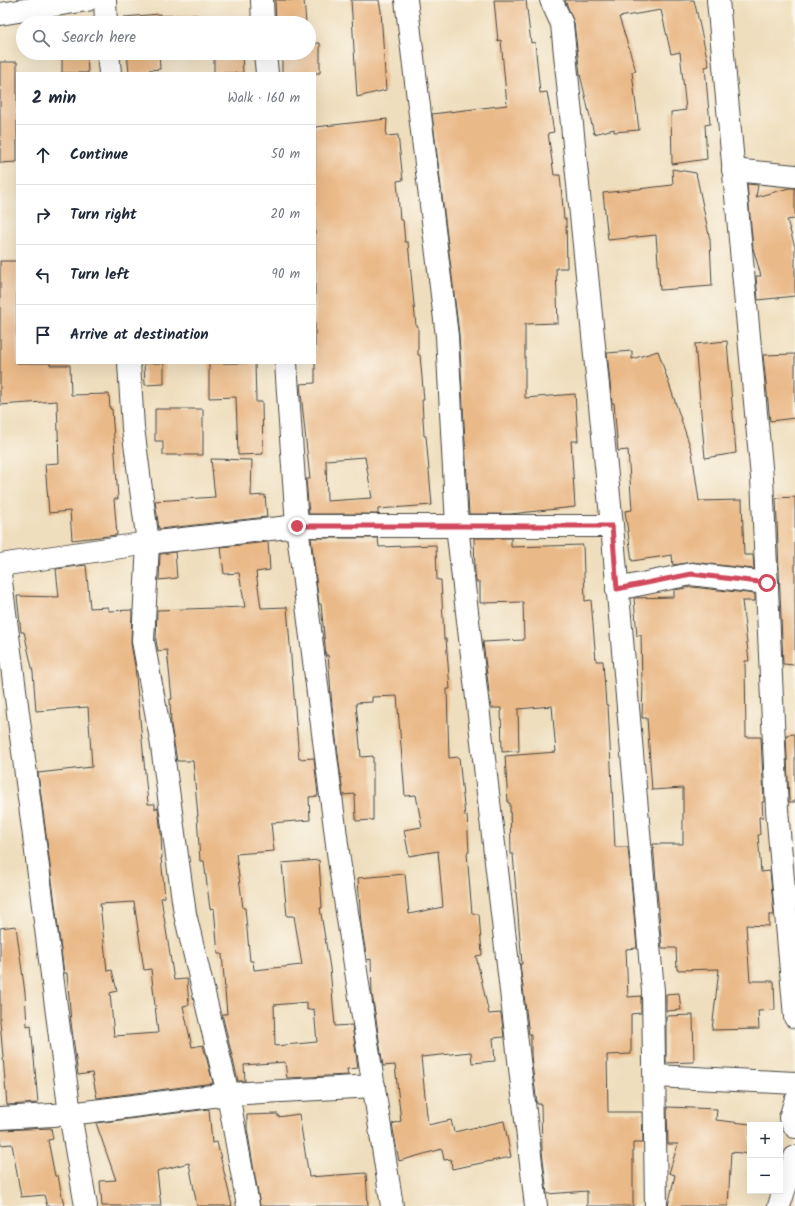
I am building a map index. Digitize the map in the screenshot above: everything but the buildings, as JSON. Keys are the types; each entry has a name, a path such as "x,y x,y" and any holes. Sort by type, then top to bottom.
{"street":[{"path":"0,14 87,0"},
{"path":"105,0 106,16"},
{"path":"262,0 263,16"},
{"path":"406,0 447,336 457,526 536,1206"},
{"path":"551,0 562,24 612,526 654,991 656,1206"},
{"path":"718,0 762,478 767,583 786,811 795,1017"},
{"path":"109,60 110,72"},
{"path":"266,60 267,72"},
{"path":"733,170 795,176"},
{"path":"129,364 133,428 148,543 143,641 161,739 185,914 228,1094 248,1206"},
{"path":"286,364 297,526 339,860 392,1206"},
{"path":"0,565 148,543 297,526 612,526"},
{"path":"0,574 70,1114 86,1206"},
{"path":"617,589 691,574 767,583"},
{"path":"655,1076 795,1084"},
{"path":"0,1118 70,1114 228,1094 374,1086"},
{"path":"795,1102 790,1118 795,1127"},
{"path":"779,1206 795,1157"}],"route":[{"path":"297,526 612,526 617,589 691,574 767,583"}]}
